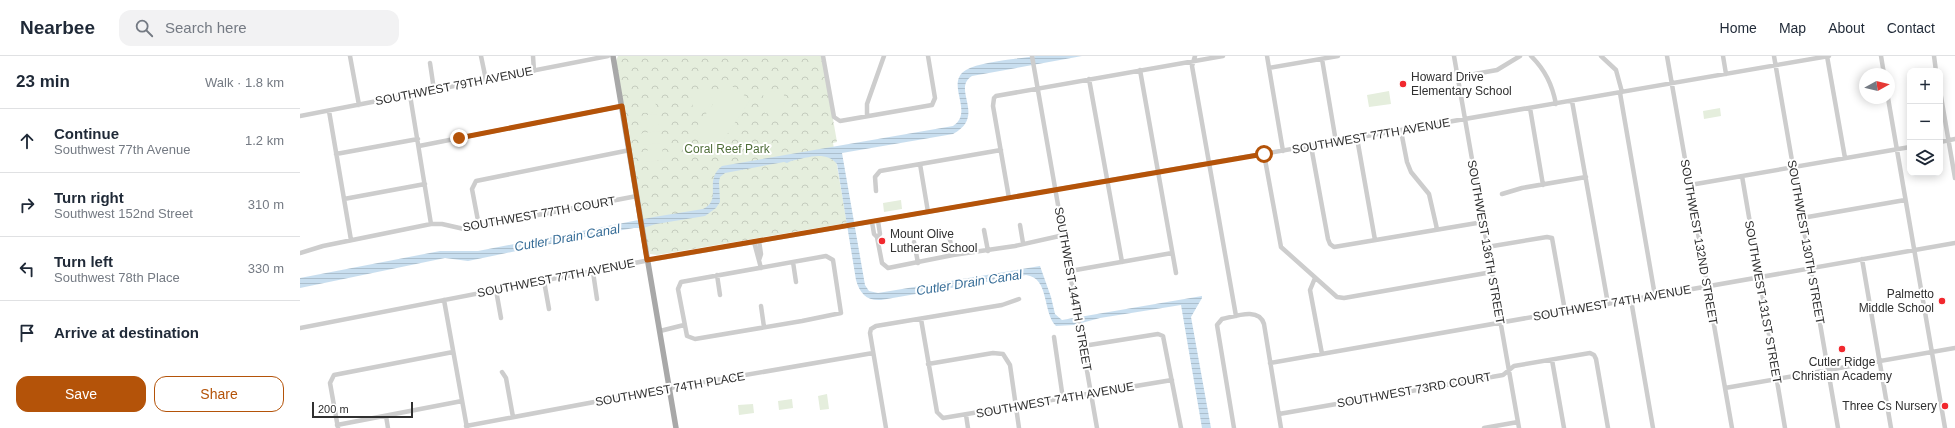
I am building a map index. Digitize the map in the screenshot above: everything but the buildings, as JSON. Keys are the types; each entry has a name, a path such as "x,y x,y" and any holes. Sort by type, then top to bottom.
{"main road":[{"path":"613,56 676,428"}],"street":[{"path":"350,56 358,105"},
{"path":"481,56 486,80"},
{"name":"SOUTHWEST 79TH AVENUE","path":"300,116 486,80 582,59 608,56"},
{"path":"823,56 834,117 840,122 868,116 928,107 934,103 935,98 928,56"},
{"path":"868,116 867,104 884,56"},
{"name":"SOUTHWEST 144TH STREET","path":"1032,56 1097,428"},
{"path":"1009,198 993,106 993,100 996,96 1194,59 1224,56"},
{"path":"1267,56 1283,151"},
{"path":"1269,68 1338,56"},
{"name":"SOUTHWEST 136TH STREET","path":"1454,56 1519,428"},
{"path":"1458,77 1502,69 1520,56"},
{"path":"1531,56 1549,78 1556,104"},
{"path":"1601,56 1616,70 1656,296"},
{"name":"SOUTHWEST 132ND STREET","path":"1667,56 1732,428"},
{"path":"1723,56 1726,74"},
{"name":"SOUTHWEST 130TH STREET","path":"1774,56 1838,428"},
{"path":"1828,56 1845,158"},
{"name":"SOUTHWEST 77TH AVENUE","path":"300,328 593,272 647,260 1108,182 1828,56"},
{"path":"1881,56 1883,68"},
{"path":"1934,56 1936,68"},
{"path":"533,58 535,70"},
{"path":"1194,59 1192,66 1236,316"},
{"path":"1322,59 1336,142"},
{"path":"430,63 434,90"},
{"path":"1140,70 1176,273"},
{"path":"1089,79 1122,262"},
{"path":"410,95 431,224"},
{"path":"1572,101 1608,304"},
{"path":"1889,104 1945,428"},
{"path":"1942,104 1955,178"},
{"path":"419,146 622,106"},
{"path":"1530,108 1543,185"},
{"path":"329,111 351,240"},
{"path":"1401,131 1407,162 1411,172 1429,194 1437,229"},
{"path":"1357,138 1374,240"},
{"path":"336,154 418,139"},
{"path":"1943,141 1955,139"},
{"path":"1312,146 1327,235 1332,246 1483,222"},
{"path":"1690,185 1907,147"},
{"path":"479,226 472,188 473,184 482,179 630,150"},
{"path":"876,191 875,175 882,170 1001,150"},
{"path":"1264,154 1280,246 1284,252 1339,298 1492,272"},
{"path":"920,164 928,212"},
{"name":"SOUTHWEST 131ST STREET","path":"1742,176 1785,428"},
{"path":"1502,194 1586,177"},
{"path":"344,199 425,184"},
{"name":"SOUTHWEST 77TH COURT","path":"300,253 320,246 431,224 442,224 460,229 637,196"},
{"path":"1802,218 1906,200"},
{"path":"877,237 880,234 878,221"},
{"path":"872,222 874,234 877,237 882,263 885,267 889,268 953,255 988,251 1064,235"},
{"path":"1020,224 1023,243"},
{"path":"984,230 988,251"},
{"path":"949,235 953,255"},
{"path":"1487,247 1547,237 1552,238 1565,312"},
{"path":"756,242 756,256 759,260 761,268"},
{"path":"914,242 918,263"},
{"name":"SOUTHWEST 74TH AVENUE","path":"1270,363 1955,243"},
{"path":"1070,270 1172,253"},
{"path":"825,256 830,257 833,260 841,313 695,339 689,338 686,334 684,314 678,289 679,284 683,281 793,262 825,256"},
{"path":"1862,260 1891,428"},
{"path":"793,262 796,282"},
{"path":"593,272 597,299"},
{"path":"717,275 720,295"},
{"path":"1315,278 1310,290 1322,354"},
{"path":"544,281 549,309"},
{"path":"496,290 501,318"},
{"path":"886,428 871,330 876,326 1002,305 1019,299"},
{"path":"444,300 467,427"},
{"path":"1631,300 1653,428"},
{"path":"761,306 764,327"},
{"path":"1234,428 1217,329 1218,322 1224,318 1253,314 1259,315 1264,324 1281,428"},
{"path":"921,319 928,364 993,353 1002,354 1010,363 1019,428"},
{"path":"659,329 684,325"},
{"path":"1083,346 1161,334 1165,342 1181,428"},
{"path":"1054,337 1063,399"},
{"path":"1725,388 1955,348"},
{"path":"453,352 337,374 331,378 330,383 338,426 462,401"},
{"name":"SOUTHWEST 73RD COURT","path":"1279,414 1503,375 1514,366 1588,353 1594,355 1596,360 1608,428"},
{"name":"SOUTHWEST 74TH PLACE","path":"467,427 513,416 669,388 874,354"},
{"path":"1552,360 1564,428"},
{"name":"SOUTHWEST 74TH AVENUE","path":"928,364 939,416 946,419 1172,380"},
{"path":"502,372 506,378 513,416"},
{"path":"966,415 968,428"},
{"path":"386,416 388,428"},
{"path":"1484,428 1518,422"}],"green space":[{"name":"Coral Reef Park","path":"618,56 822,56 837,142 833,143 847,223 657,255 650,254 616,61"},
{"path":"728,83 750,100 718,148 693,132"},
{"path":"709,88 712,99 711,104 703,110 693,108 690,91"},
{"path":"782,90 784,95 784,104 782,108 775,112 765,113 763,93"},
{"path":"1389,91 1391,104 1369,107 1367,95"},
{"path":"655,100 657,112 641,113 639,102"},
{"path":"1720,108 1721,116 1704,119 1703,111"},
{"path":"657,114 659,125 641,128 639,116"},
{"path":"660,131 661,143 643,145 642,133"},
{"path":"662,148 664,160 646,162 644,151"},
{"path":"901,200 902,209 884,212 883,203"},
{"path":"827,394 829,409 820,410 818,396"},
{"path":"792,399 793,408 779,410 778,401"},
{"path":"753,404 754,413 739,415 738,405"}],"water":[{"name":"Cutler Drain Canal","path":"1036,56 1082,56 972,76 967,81 965,88 968,111 967,119 963,127 953,134 842,153 865,285 869,291 878,293 1040,266 1051,297 1055,314 1062,320 1202,296 1191,317 1211,428 1202,428 1181,305 1100,318 1074,325 1056,326 1049,313 1045,296 1039,282 1034,277 1026,275 881,300 868,298 865,296 856,280 837,164 827,157 822,156 809,157 787,163 784,162 725,173 720,177 719,182 720,202 716,208 705,216 656,224 643,228 634,228 594,235 468,261 445,258 300,288 300,278 440,251 478,251 703,209 709,205 712,200 714,178 722,166 953,126 959,120 961,113 958,82 960,76 966,70 990,62"}],"place":[{"name":"Howard Drive Elementary School","path":"1403,84"},
{"name":"Mount Olive Lutheran School","path":"882,241"},
{"name":"Palmetto Middle School","path":"1942,301"},
{"name":"Cutler Ridge Christian Academy","path":"1842,349"},
{"name":"Three Cs Nursery","path":"1945,406"}],"route":[{"path":"459,138 622,106 647,260 1264,154"}]}
